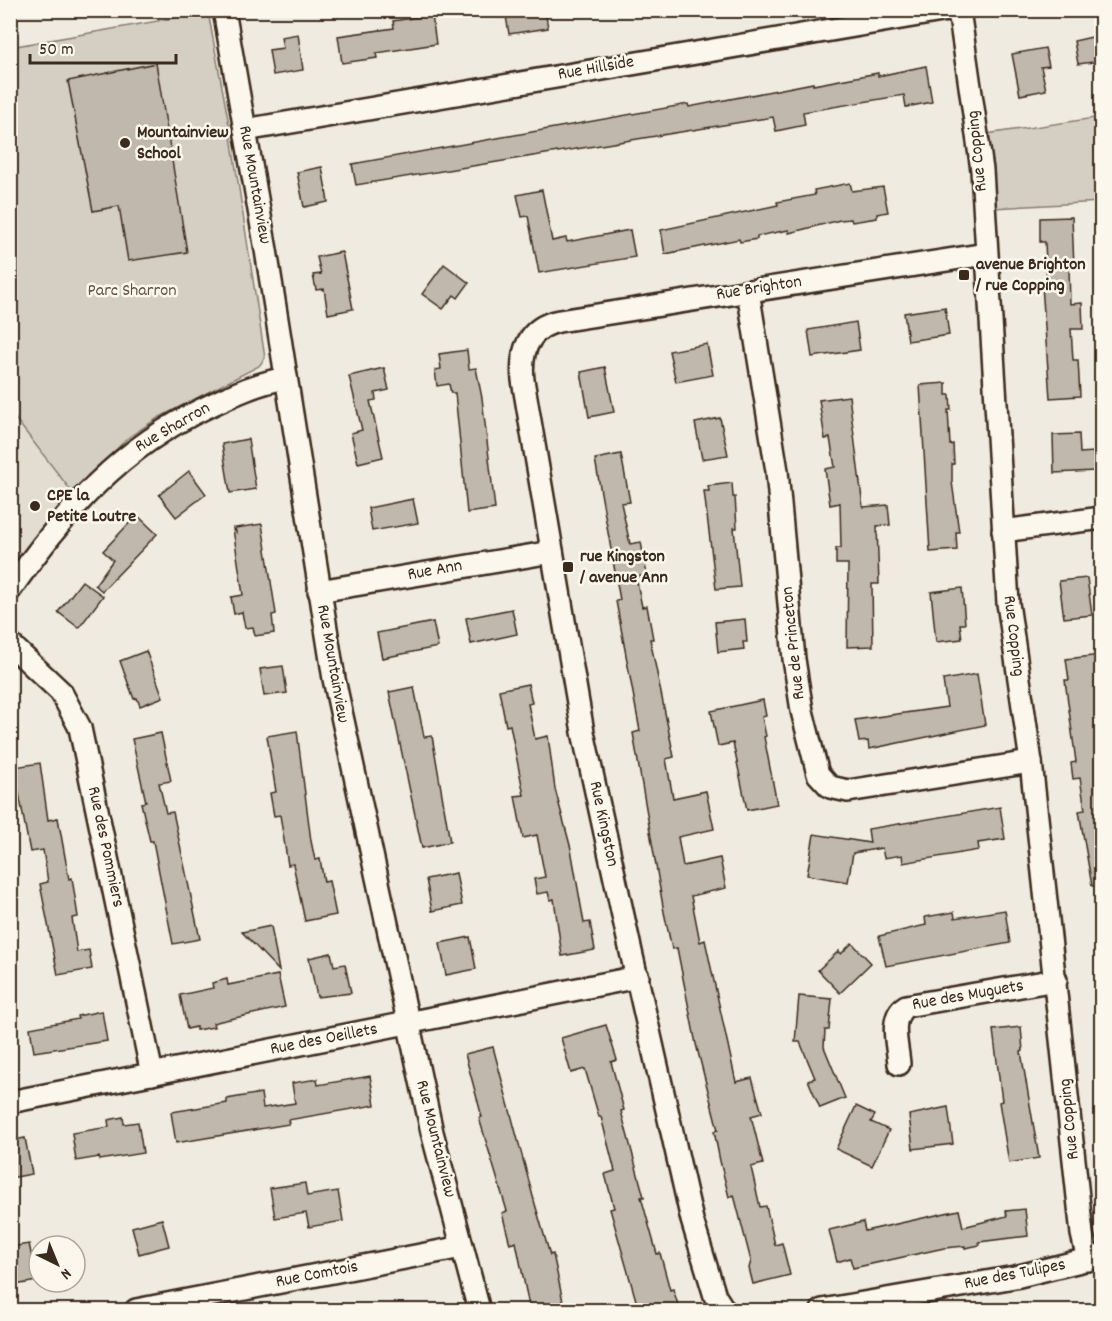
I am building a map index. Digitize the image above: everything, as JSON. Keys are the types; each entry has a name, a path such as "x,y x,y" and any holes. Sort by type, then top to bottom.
{"street":[{"name":"Rue Mountainview","path":"224,10 343,727 407,1023 479,1311"},
{"name":"Rue Hillside","path":"245,130 948,10"},
{"name":"Rue Copping","path":"959,10 980,153 1011,630 1031,762 1081,1223 1095,1258"},
{"name":"Rue Brighton","path":"534,333 559,321 986,254"},
{"name":"Rue de Princeton","path":"748,291 777,471 797,685 818,774 830,787 848,791 1031,762"},
{"name":"Rue Kingston","path":"534,333 523,351 521,364 583,732 692,1220 710,1282 724,1311"},
{"name":"Rue Sharron","path":"10,590 36,554 89,490 136,447 167,427 261,382 286,378"},
{"path":"1003,531 1101,518"},
{"name":"Rue Ann","path":"319,591 552,552"},
{"name":"Rue des Pommiers","path":"10,644 61,692 80,728 152,1074"},
{"name":"Rue des Oeillets","path":"10,1102 638,977"},
{"name":"Rue des Muguets","path":"899,1064 896,1020 906,1006 1056,980"},
{"name":"Rue Comtois","path":"136,1311 462,1247"},
{"name":"Rue des Tulipes","path":"822,1311 1015,1277 1095,1258"}],"shaded area":[{"name":"CPE la Petite Loutre","path":"11,413 72,492 11,574"}],"green space":[{"name":"Parc Sharron","path":"208,12 230,130 265,358 259,366 158,418 129,437 72,492 11,413 11,47"},
{"path":"1101,117 1101,202 993,208 987,134"}],"building":[{"path":"505,10 545,10 548,28 509,34"},
{"path":"432,15 436,44 376,53 377,58 342,63 338,36 394,28 393,21"},
{"path":"298,34 303,70 273,75 269,50 283,48 281,37"},
{"path":"1101,35 1101,61 1078,64 1074,41"},
{"path":"1045,48 1049,66 1041,67 1046,90 1020,95 1012,54"},
{"name":"Mountainview School","path":"156,63 187,252 128,261 119,206 93,211 68,81"},
{"path":"926,66 932,102 906,107 904,95 803,112 805,125 776,131 773,117 356,185 352,164 688,104 689,107 813,83 813,85 878,73 878,76"},
{"path":"322,167 328,202 304,207 297,172"},
{"path":"850,183 852,191 883,187 888,212 877,214 877,218 852,222 851,219 840,220 789,233 789,230 757,236 757,239 740,242 739,239 665,254 661,230 778,205 777,202 815,195 814,190"},
{"path":"542,190 552,241 566,238 567,242 630,230 635,257 539,273 528,216 522,217 517,195"},
{"path":"1072,217 1074,268 1069,268 1070,304 1082,303 1083,329 1071,329 1073,360 1078,360 1080,396 1050,398 1042,285 1047,285 1045,242 1040,242 1040,218"},
{"path":"342,252 353,309 328,314 324,289 316,290 313,275 321,274 317,257"},
{"path":"444,264 469,283 458,298 454,295 443,309 422,294"},
{"path":"945,307 949,335 908,341 904,313"},
{"path":"856,322 860,350 812,357 808,330"},
{"path":"707,344 713,375 676,382 669,351"},
{"path":"467,350 469,369 476,368 482,398 495,509 467,513 455,393 451,393 449,384 437,386 435,370 441,369 439,354"},
{"path":"605,367 614,412 589,417 581,372"},
{"path":"384,368 389,390 375,393 376,400 370,401 383,457 358,463 351,433 362,430 349,376"},
{"path":"946,383 946,395 950,395 951,410 948,410 950,445 953,444 954,464 952,464 952,482 959,532 956,532 957,550 930,552 920,385"},
{"path":"849,396 863,507 888,505 890,525 877,526 879,584 872,584 873,646 847,647 848,564 836,564 836,548 841,548 840,503 830,505 825,469 835,467 830,438 825,439 819,400"},
{"path":"720,418 728,455 702,459 695,423"},
{"path":"1079,434 1080,453 1094,452 1095,471 1054,473 1053,435"},
{"path":"248,439 256,489 230,493 222,444"},
{"path":"621,454 630,502 621,503 630,544 641,542 647,575 636,577 642,607 647,606 653,639 650,639 674,757 666,759 673,798 706,791 714,829 678,837 683,866 720,858 726,888 691,896 700,942 705,940 736,1082 752,1078 762,1113 751,1116 763,1164 751,1167 760,1207 766,1206 775,1245 782,1243 790,1275 753,1284 749,1268 751,1261 734,1195 729,1197 720,1161 714,1131 718,1130 696,1044 677,948 672,949 633,733 640,731 616,601 620,600 595,459"},
{"path":"189,471 206,494 176,517 159,495"},
{"path":"732,483 733,497 735,497 737,528 734,528 740,587 716,589 704,491 709,491 708,486"},
{"path":"413,499 418,523 372,531 368,508"},
{"path":"137,515 157,534 102,591 95,585 113,560 103,551"},
{"path":"262,524 276,614 272,615 274,633 255,636 253,627 245,628 242,612 234,614 231,597 243,595 233,529 236,532 235,528"},
{"path":"1087,578 1092,615 1064,618 1059,581"},
{"path":"82,581 103,596 79,628 58,612"},
{"path":"962,588 965,624 960,624 962,639 936,642 931,592"},
{"path":"512,609 517,634 471,644 466,618"},
{"path":"745,619 747,642 743,642 744,649 718,652 715,622"},
{"path":"433,622 438,647 382,658 377,633"},
{"path":"146,651 163,697 140,706 137,698 134,699 120,661"},
{"path":"1101,655 1101,692 1097,693 1101,731 1098,733 1101,761 1101,886 1092,886 1079,811 1085,810 1080,778 1073,779 1071,763 1076,762 1065,680 1069,680 1066,659"},
{"path":"283,666 287,693 264,696 260,669"},
{"path":"977,674 985,725 869,749 868,741 859,742 855,720 947,707 943,680"},
{"path":"528,684 532,703 528,704 535,739 548,736 555,789 571,849 584,923 590,922 595,950 562,956 554,899 550,900 548,892 537,894 534,879 545,877 537,835 523,838 515,796 524,795 510,725 506,726 499,690"},
{"path":"414,687 424,737 432,736 450,842 422,848 389,692"},
{"path":"763,700 766,716 762,717 766,736 764,737 777,804 747,810 733,743 718,746 711,711"},
{"path":"297,731 315,860 320,859 324,882 329,881 336,915 305,921 293,864 288,865 280,815 274,816 270,793 276,792 267,736"},
{"path":"161,733 171,781 159,783 166,813 173,812 200,939 173,944 153,841 150,841 141,803 146,802 132,739"},
{"path":"40,763 48,820 58,818 69,879 72,878 78,917 72,918 77,952 89,950 92,969 58,975 40,884 48,882 43,850 30,852 14,767"},
{"path":"1000,807 1005,839 978,843 979,850 903,863 902,855 884,858 882,848 853,853 848,882 807,875 814,834 870,843 868,829"},
{"path":"456,873 462,905 432,911 426,879"},
{"path":"1005,910 1010,943 886,966 879,936 926,925 925,917 954,912 955,918"},
{"path":"271,926 279,971 242,932"},
{"path":"470,937 476,969 446,975 440,943"},
{"path":"852,943 871,963 840,993 818,970 839,951 841,954"},
{"path":"331,953 334,966 345,964 351,993 317,997 309,958"},
{"path":"278,975 285,1007 213,1023 214,1027 187,1029 180,995 213,988 212,983 227,979 228,985"},
{"path":"799,996 832,999 829,1030 825,1030 824,1047 845,1098 820,1108 808,1080 815,1078 800,1042 795,1042"},
{"path":"102,1011 107,1041 34,1052 30,1028 78,1019 77,1016"},
{"path":"606,1025 617,1060 611,1062 624,1110 621,1111 644,1197 641,1197 657,1254 660,1253 670,1290 673,1289 680,1311 639,1311 610,1209 614,1208 605,1174 615,1171 601,1117 599,1117 585,1069 571,1073 561,1038"},
{"path":"1021,1027 1023,1051 1021,1052 1039,1158 1009,1163 999,1102 1002,1101 993,1030"},
{"path":"493,1047 535,1204 550,1255 553,1254 565,1311 530,1311 516,1242 510,1244 502,1213 507,1211 479,1118 482,1117 465,1054"},
{"path":"370,1076 375,1105 288,1120 289,1124 176,1143 171,1112 227,1103 227,1099 261,1093 263,1108 295,1103 292,1083 317,1079 318,1085"},
{"path":"856,1106 875,1115 871,1122 889,1130 872,1166 836,1149"},
{"path":"948,1107 953,1144 913,1149 909,1115"},
{"path":"123,1117 124,1124 138,1122 143,1153 100,1160 99,1157 76,1161 72,1133 109,1127 108,1120"},
{"path":"25,1138 32,1174 10,1178 10,1141"},
{"path":"305,1183 307,1196 338,1191 343,1221 309,1227 306,1213 275,1218 270,1188"},
{"path":"1025,1209 1028,1236 979,1242 980,1245 965,1248 965,1246 944,1248 853,1268 850,1258 837,1262 829,1230 863,1222 865,1231 959,1210 963,1227 1007,1216 1006,1211"},
{"path":"162,1219 169,1246 139,1254 132,1227"},
{"path":"27,1244 27,1283 10,1286 10,1247"}],"place":[{"name":"Mountainview School","path":"125,143"},
{"name":"avenue Brighton / rue Copping","path":"964,275"},
{"name":"CPE la Petite Loutre","path":"35,506"},
{"name":"rue Kingston / avenue Ann","path":"568,567"}]}
